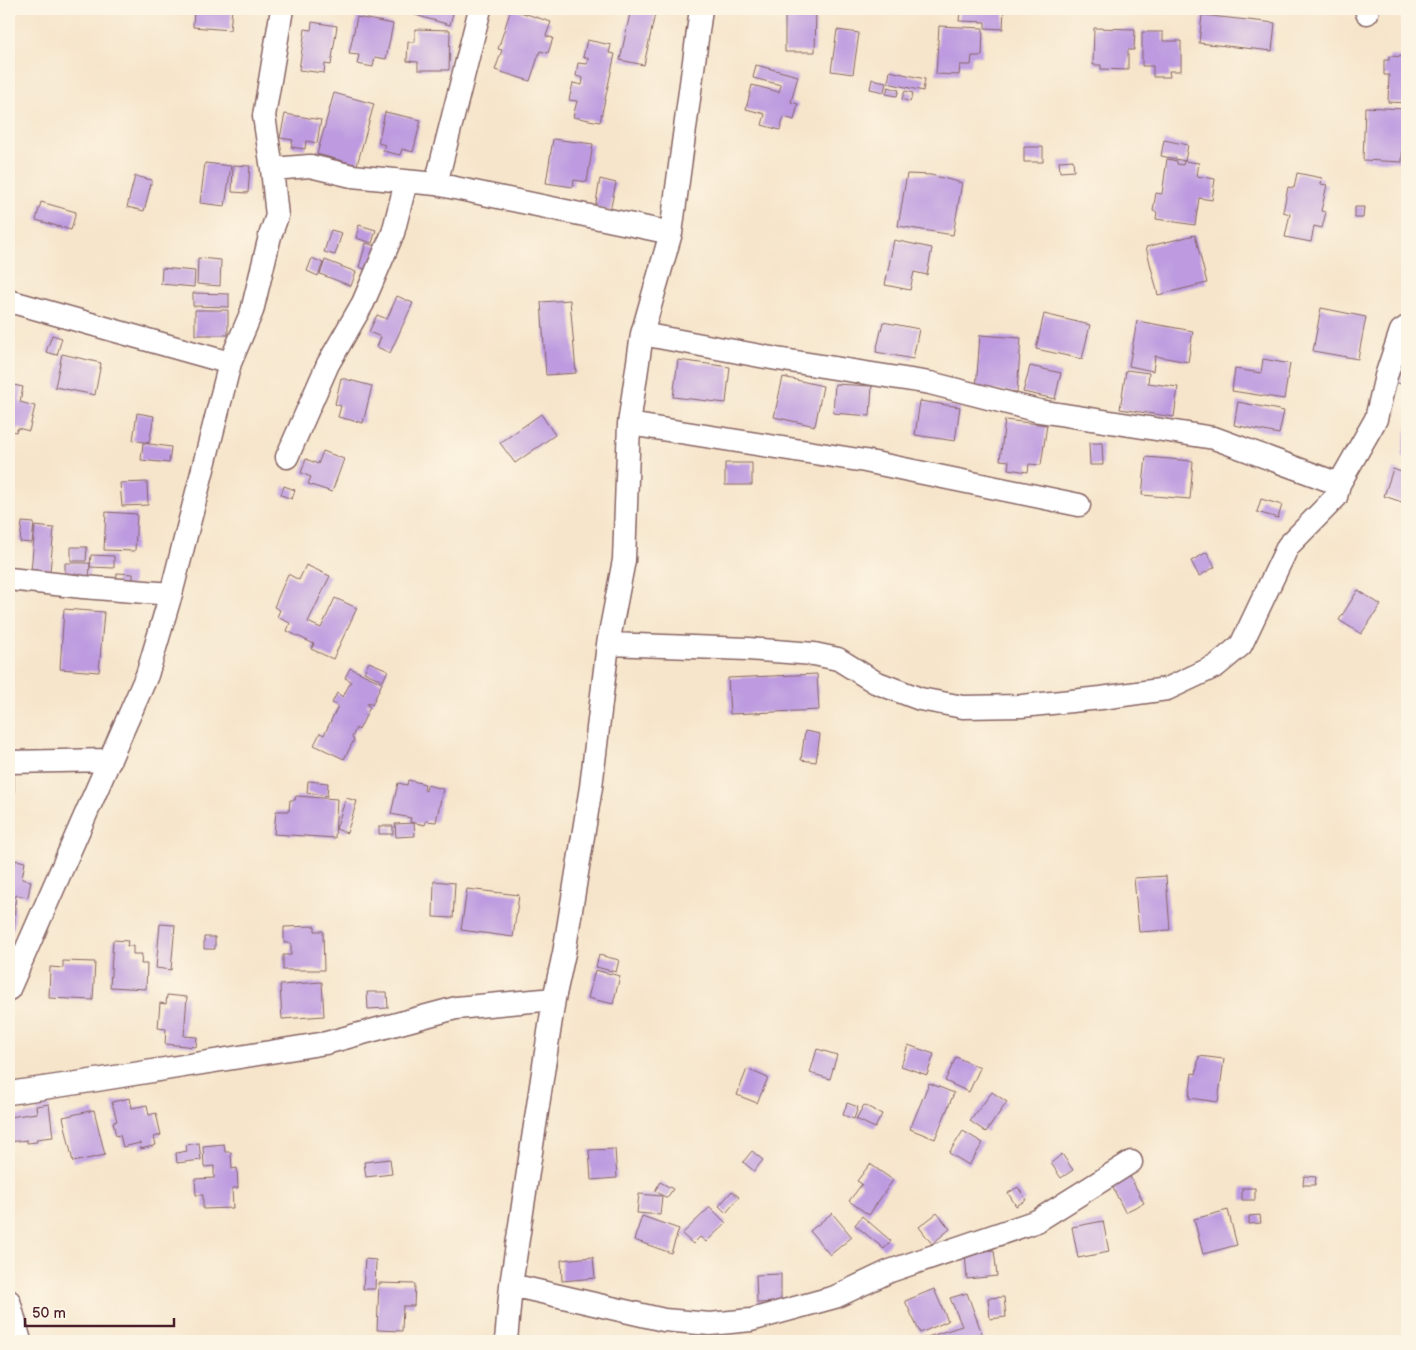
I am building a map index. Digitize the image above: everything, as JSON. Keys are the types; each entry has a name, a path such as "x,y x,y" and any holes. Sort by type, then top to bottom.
{"street":[{"path":"9,989 147,675 171,594 230,363 252,311 270,236 277,216 264,116 282,9"},
{"path":"436,184 480,9"},
{"path":"506,1341 510,1285 554,999 564,953 590,796 608,644 624,560 629,424 642,334 671,232 701,9"},
{"path":"272,169 310,166 352,176 436,184 671,232"},
{"path":"286,457 328,364 371,286 393,232 406,182"},
{"path":"9,301 230,363"},
{"path":"608,644 748,649 814,654 838,659 875,682 920,699 963,708 1022,706 1167,689 1216,666 1242,645 1288,546 1336,497 1339,484 1376,419 1386,376 1401,331 1407,327"},
{"path":"642,334 777,359 930,383 1039,411 1214,438 1339,484"},
{"path":"629,424 865,461 1079,505"},
{"path":"9,579 83,588 171,594"},
{"path":"9,762 110,760"},
{"path":"9,1093 326,1043 456,1008 554,999"},
{"path":"510,1285 664,1320 710,1324 751,1320 835,1297 890,1271 1037,1221 1131,1162"},
{"path":"9,1301 20,1341"}],"building":[{"path":"194,9 232,9 230,30 193,27"},
{"path":"416,9 454,9 450,25 415,15"},
{"path":"511,9 551,22 546,36 553,38 548,53 540,51 530,81 495,70 502,50 498,49"},
{"path":"631,9 656,9 644,65 620,60"},
{"path":"785,9 816,9 815,52 785,52"},
{"path":"954,9 1004,9 1003,29 985,28 985,22 959,21 960,12 954,12"},
{"path":"1202,15 1275,23 1272,51 1199,43"},
{"path":"357,17 393,24 386,59 375,57 373,67 357,64 359,55 349,54"},
{"path":"312,22 337,26 331,65 325,64 324,73 299,70 305,29 311,30"},
{"path":"939,26 983,28 982,56 972,56 971,65 960,65 959,75 936,74"},
{"path":"1094,28 1135,29 1134,50 1128,50 1128,70 1101,69 1101,65 1093,65"},
{"path":"415,29 450,30 449,70 418,70 418,62 407,61 408,42 415,42"},
{"path":"837,30 859,33 853,74 831,71"},
{"path":"1142,32 1163,32 1163,41 1181,41 1181,71 1169,71 1170,77 1153,77 1153,66 1142,66"},
{"path":"587,40 611,45 609,53 615,54 600,122 573,117 577,101 569,100 573,83 582,85 583,78 576,76 578,63 587,64 588,58 583,57"},
{"path":"1389,56 1407,57 1407,103 1388,102 1389,75 1384,75 1384,60 1389,60"},
{"path":"756,65 798,76 791,102 798,104 794,120 784,117 780,130 762,125 765,114 746,109 752,85 779,92 781,85 753,78"},
{"path":"890,71 925,79 923,91 888,83"},
{"path":"872,79 886,82 884,92 870,89"},
{"path":"888,87 899,90 897,96 886,94"},
{"path":"905,91 913,93 910,102 902,99"},
{"path":"334,93 374,104 357,165 317,154"},
{"path":"1365,107 1404,109 1402,162 1363,160"},
{"path":"385,112 421,120 413,152 402,149 400,155 383,151 385,145 378,143"},
{"path":"285,114 321,120 317,143 306,141 305,149 291,147 293,140 280,138"},
{"path":"553,139 593,144 587,182 574,180 573,187 546,183"},
{"path":"1164,140 1188,145 1185,161 1161,156"},
{"path":"1024,147 1043,147 1043,162 1024,162"},
{"path":"1167,159 1177,161 1177,164 1183,165 1184,161 1199,163 1197,176 1215,179 1212,200 1199,198 1195,225 1156,219 1157,212 1153,211 1156,193 1162,194"},
{"path":"1073,160 1074,171 1060,172 1059,161"},
{"path":"205,163 231,166 225,206 200,203"},
{"path":"233,165 250,166 248,193 232,192"},
{"path":"1297,173 1322,178 1321,184 1327,185 1321,211 1326,212 1322,228 1314,226 1311,242 1285,237 1290,214 1283,212 1288,187 1294,188"},
{"path":"907,174 931,175 962,183 953,235 898,226"},
{"path":"135,176 152,180 144,211 127,207"},
{"path":"600,179 616,183 610,211 595,208"},
{"path":"41,202 76,212 71,230 36,220"},
{"path":"1355,207 1364,207 1363,218 1355,218"},
{"path":"359,225 376,230 372,243 356,238"},
{"path":"331,230 342,233 335,255 324,252"},
{"path":"1195,235 1207,283 1158,295 1146,247"},
{"path":"894,240 932,248 927,275 914,272 910,290 885,285"},
{"path":"366,243 379,247 371,271 359,267"},
{"path":"198,258 221,260 220,286 197,284"},
{"path":"312,258 323,263 318,276 307,271"},
{"path":"325,260 356,272 351,286 320,274"},
{"path":"162,268 195,271 194,287 161,284"},
{"path":"193,293 229,294 229,307 193,306"},
{"path":"397,296 413,303 390,353 377,347 381,337 369,332 377,315 387,319"},
{"path":"570,300 576,373 546,375 541,302"},
{"path":"1321,308 1366,317 1358,359 1313,351"},
{"path":"195,310 228,310 228,335 195,335"},
{"path":"1044,314 1090,325 1082,359 1036,349"},
{"path":"1137,321 1193,331 1188,362 1155,356 1153,371 1129,366"},
{"path":"883,322 919,329 913,359 876,352"},
{"path":"52,335 62,338 57,355 46,352"},
{"path":"980,335 1021,338 1017,392 976,389"},
{"path":"1400,350 1407,352 1407,386 1391,381"},
{"path":"62,354 101,363 95,395 55,387"},
{"path":"1263,359 1290,364 1284,399 1232,391 1235,369 1261,373"},
{"path":"678,360 730,367 726,403 673,397"},
{"path":"1030,366 1061,373 1055,399 1023,392"},
{"path":"1126,370 1149,373 1148,383 1178,387 1174,417 1120,409"},
{"path":"783,377 823,386 815,426 774,417"},
{"path":"341,378 372,386 363,423 338,417 341,406 335,404"},
{"path":"9,384 23,387 20,402 35,406 29,431 18,428 16,432 12,431 11,437 9,436"},
{"path":"835,384 872,386 870,416 833,413"},
{"path":"920,401 960,407 955,441 915,435"},
{"path":"1238,402 1284,411 1279,434 1234,425"},
{"path":"137,413 154,416 149,443 133,440"},
{"path":"541,414 555,435 515,463 500,443"},
{"path":"1005,420 1047,425 1041,465 1029,464 1028,472 1008,469 1009,461 1000,460"},
{"path":"1407,430 1407,459 1401,457"},
{"path":"143,443 171,447 169,463 141,460"},
{"path":"1089,443 1102,443 1103,465 1090,465"},
{"path":"323,451 344,459 332,492 308,484 311,477 301,473 306,459 318,464"},
{"path":"1146,457 1193,461 1190,499 1142,495"},
{"path":"725,463 752,463 752,485 725,485"},
{"path":"1393,469 1407,474 1407,497 1405,503 1384,496"},
{"path":"147,482 148,505 122,506 120,483"},
{"path":"284,486 295,490 292,499 281,495"},
{"path":"1261,499 1282,505 1278,518 1257,512"},
{"path":"106,512 137,514 135,551 104,550"},
{"path":"22,522 34,523 32,543 20,542"},
{"path":"35,526 54,528 50,572 31,571"},
{"path":"71,547 87,547 86,561 71,561"},
{"path":"1207,552 1215,567 1199,576 1191,561"},
{"path":"91,555 114,556 114,568 90,567"},
{"path":"65,563 90,563 89,581 65,580"},
{"path":"306,565 330,576 308,622 321,628 335,598 357,608 333,659 311,649 314,644 287,631 290,623 277,617 280,610 274,607 288,574 299,580"},
{"path":"117,573 133,574 133,586 116,586"},
{"path":"1358,590 1381,605 1361,634 1339,620"},
{"path":"64,609 104,612 99,672 60,669"},
{"path":"369,662 388,670 383,681 364,672"},
{"path":"350,668 382,683 372,705 368,703 367,705 370,707 359,730 356,728 352,738 354,740 344,759 314,745 320,733 324,735 338,706 332,703 337,693 343,697 351,681 345,678"},
{"path":"817,674 819,710 730,714 728,678"},
{"path":"805,731 820,734 816,762 801,760"},
{"path":"9,773 14,774 14,796 9,796"},
{"path":"408,780 425,784 424,790 426,791 427,785 443,789 436,822 426,821 425,825 410,822 411,818 391,814 398,783 407,785"},
{"path":"308,781 328,783 327,796 307,793"},
{"path":"296,796 337,799 335,838 274,834 276,811 289,811 290,800 295,800"},
{"path":"346,798 357,801 347,833 336,829"},
{"path":"414,823 415,836 396,837 395,824"},
{"path":"379,826 393,826 393,834 379,834"},
{"path":"16,860 25,862 22,879 31,881 28,897 16,895 15,904 9,903 9,863 15,864"},
{"path":"1166,876 1170,930 1139,932 1134,878"},
{"path":"434,881 455,883 453,918 433,917"},
{"path":"467,889 519,895 513,937 461,930"},
{"path":"9,906 15,906 14,929 9,929"},
{"path":"160,924 175,925 171,970 156,968"},
{"path":"315,926 315,931 323,931 324,970 283,970 283,955 291,955 291,943 284,943 284,927"},
{"path":"204,937 215,937 215,949 204,949"},
{"path":"113,940 128,941 127,946 133,946 133,954 142,954 141,964 147,964 146,989 110,987"},
{"path":"599,955 619,960 616,972 596,967"},
{"path":"63,961 95,962 93,1000 49,998 50,967 63,968"},
{"path":"595,970 620,976 613,1004 588,998"},
{"path":"322,982 324,1016 282,1019 280,985"},
{"path":"367,992 387,992 388,1008 368,1009"},
{"path":"167,995 187,997 184,1036 197,1037 196,1047 165,1044 166,1029 158,1028 160,1003 166,1004"},
{"path":"908,1045 934,1054 927,1075 901,1066"},
{"path":"817,1049 837,1055 830,1079 810,1073"},
{"path":"1199,1056 1224,1059 1218,1102 1189,1098 1192,1073 1196,1074"},
{"path":"956,1057 980,1068 969,1092 945,1081"},
{"path":"747,1069 768,1078 757,1103 737,1095"},
{"path":"929,1083 954,1093 935,1139 910,1129"},
{"path":"992,1092 1007,1102 986,1132 970,1121"},
{"path":"130,1098 132,1108 147,1105 149,1115 156,1113 161,1135 154,1137 156,1145 141,1149 140,1143 123,1147 120,1135 116,1136 113,1122 117,1121 112,1102"},
{"path":"847,1103 858,1107 854,1119 843,1115"},
{"path":"49,1104 53,1137 36,1139 37,1142 27,1143 27,1140 9,1142 9,1117 37,1113 36,1106"},
{"path":"864,1105 882,1114 875,1128 856,1119"},
{"path":"94,1110 105,1155 73,1162 63,1117"},
{"path":"963,1131 983,1143 969,1165 949,1153"},
{"path":"199,1143 201,1160 177,1163 176,1153 187,1151 186,1145"},
{"path":"224,1144 225,1152 231,1152 232,1169 237,1168 238,1188 232,1188 233,1208 203,1209 203,1195 196,1195 195,1179 214,1178 214,1166 204,1167 203,1146"},
{"path":"615,1149 617,1178 591,1180 589,1150"},
{"path":"752,1151 763,1160 754,1171 743,1162"},
{"path":"1062,1154 1073,1170 1061,1178 1051,1163"},
{"path":"390,1159 392,1174 366,1177 364,1162"},
{"path":"870,1164 893,1180 869,1215 849,1201 862,1184 857,1181"},
{"path":"1126,1169 1144,1203 1125,1212 1108,1178"},
{"path":"1304,1176 1316,1177 1315,1185 1303,1185"},
{"path":"660,1182 673,1189 667,1198 655,1191"},
{"path":"1018,1187 1026,1200 1016,1206 1008,1193"},
{"path":"1242,1188 1255,1188 1255,1200 1242,1200"},
{"path":"732,1191 739,1197 726,1213 719,1206"},
{"path":"639,1194 662,1196 660,1215 637,1213"},
{"path":"710,1207 726,1223 706,1242 700,1237 693,1244 682,1234"},
{"path":"1228,1210 1237,1245 1203,1254 1194,1219"},
{"path":"832,1213 852,1237 830,1255 810,1231"},
{"path":"937,1213 950,1229 932,1244 919,1227"},
{"path":"1260,1215 1261,1223 1249,1224 1249,1216"},
{"path":"642,1216 679,1229 671,1253 634,1240"},
{"path":"862,1216 891,1241 884,1249 855,1225"},
{"path":"1103,1221 1109,1252 1078,1258 1072,1227"},
{"path":"994,1250 997,1276 967,1279 965,1253"},
{"path":"593,1257 595,1278 562,1281 561,1260"},
{"path":"365,1259 376,1260 375,1289 363,1289"},
{"path":"781,1274 781,1302 757,1303 756,1275"},
{"path":"379,1283 415,1284 414,1306 403,1306 402,1331 377,1330"},
{"path":"934,1289 948,1321 920,1333 905,1301"},
{"path":"967,1293 984,1339 977,1341 921,1341 921,1339 962,1326 950,1298"},
{"path":"1004,1297 1006,1317 990,1319 988,1298"}]}
